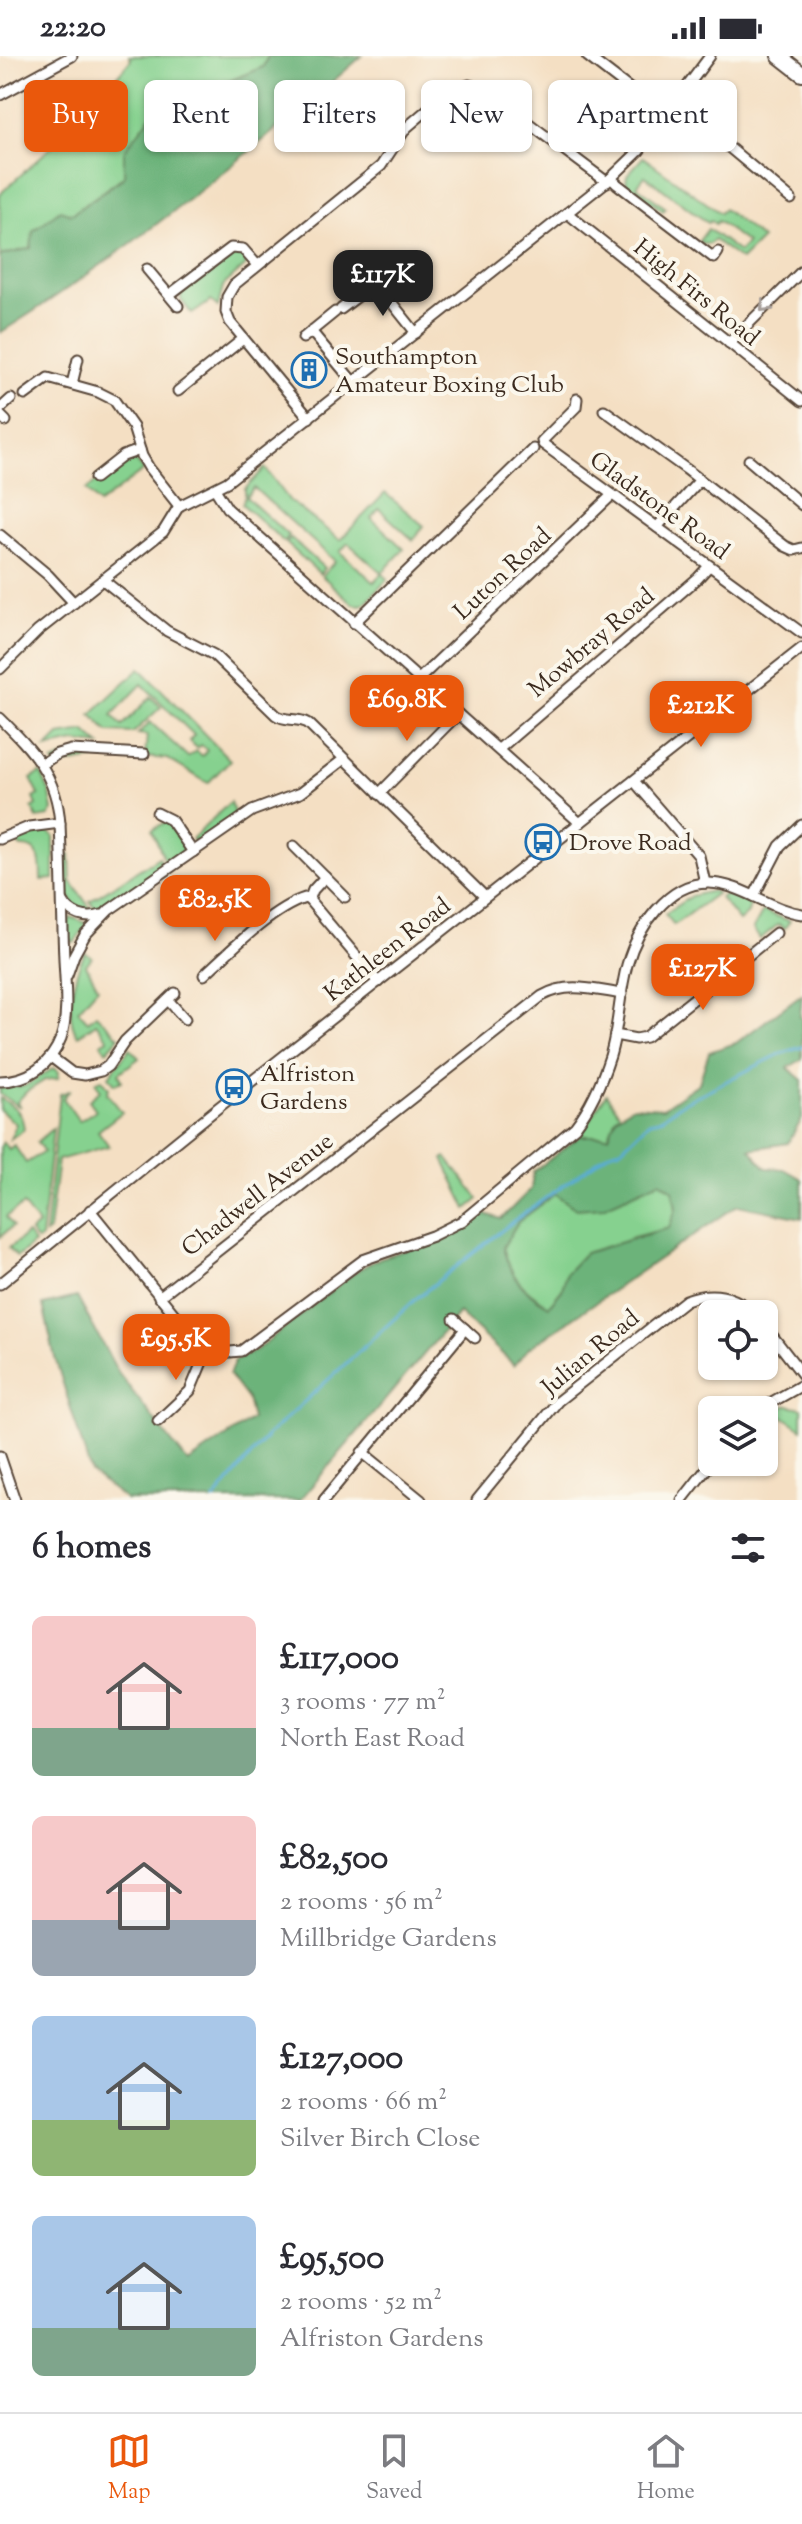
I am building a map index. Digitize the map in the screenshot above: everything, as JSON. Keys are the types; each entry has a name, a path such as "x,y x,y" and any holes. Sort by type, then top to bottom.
{"main road":[{"path":"779,56 802,74"}],"street":[{"path":"0,95 72,56"},
{"path":"587,56 618,80"},
{"path":"692,80 710,56"},
{"path":"309,418 227,317 227,297 234,285 257,265 381,166 402,132 448,92 463,86 474,86 487,92 714,258 718,252"},
{"path":"0,669 38,631 163,532 179,506 215,489 309,418 609,180 638,152"},
{"path":"735,152 791,199"},
{"name":"High Firs Road","path":"567,213 802,401"},
{"path":"169,295 231,248 243,249 257,265"},
{"path":"147,269 178,306"},
{"path":"729,343 802,271"},
{"path":"354,383 307,335 386,275"},
{"path":"376,283 416,333"},
{"path":"178,391 243,339"},
{"path":"72,384 78,359"},
{"path":"25,395 48,378 98,392 114,400 133,427 149,468 179,506"},
{"path":"0,409 11,399"},
{"name":"Gladstone Road","path":"577,399 576,407 542,441 543,444 802,633"},
{"path":"604,410 789,549 802,548"},
{"path":"354,623 533,449"},
{"path":"95,478 123,456 140,450"},
{"path":"749,460 802,505"},
{"path":"657,527 699,481"},
{"path":"215,489 227,508 580,823"},
{"name":"Luton Road","path":"419,679 612,495"},
{"path":"0,535 40,567 74,603"},
{"name":"Mowbray Road","path":"499,749 709,566"},
{"path":"103,580 167,631 214,655 276,715 284,720 298,719 308,723 485,897"},
{"name":"Kathleen Road","path":"0,1284 802,648"},
{"path":"379,794 458,714"},
{"path":"0,718 42,764 55,790 60,823 65,990 64,1026 51,1057 30,1075 0,1081"},
{"path":"42,764 57,754 71,750 144,754"},
{"path":"65,990 77,948 106,913 258,808 300,793 344,759"},
{"path":"634,781 699,856 705,883"},
{"path":"157,813 171,820 193,852"},
{"path":"0,839 29,827 60,823"},
{"path":"754,896 780,846 802,825"},
{"path":"294,846 345,897"},
{"path":"309,900 313,890 325,877"},
{"path":"90,1210 195,1342 207,1350 227,1354 248,1348 363,1260 453,1227 575,1127 600,1085 615,1035 631,953 658,909 675,893 705,883 726,885 775,907 802,914"},
{"path":"62,898 67,908 82,916 96,917 106,913"},
{"path":"204,975 248,935 301,899 309,900 378,982"},
{"path":"615,1035 636,1039 646,1037 776,933"},
{"name":"Chadwell Avenue","path":"159,1297 542,996 553,990 570,988 622,994"},
{"path":"51,1057 72,1073 85,1075 101,1071 125,1041 171,997 185,1019"},
{"name":"Julian Road","path":"477,1500 558,1401 686,1300 705,1294 733,1300"},
{"path":"454,1319 475,1338"},
{"path":"324,1500 465,1329"},
{"path":"778,1343 802,1374"},
{"path":"158,1421 190,1391 207,1350"},
{"path":"778,1399 802,1385"},
{"path":"362,1452 421,1500"},
{"path":"0,1456 15,1500"},
{"path":"682,1500 701,1476"}],"green space":[{"path":"129,56 268,56 263,67 232,80 144,80 144,133 124,176 32,248 0,256 0,194 46,152 128,152 128,80 114,80 131,60"},
{"path":"268,56 362,56 334,80 274,80 274,131 258,144 258,80 232,80 263,67"},
{"path":"144,125 144,152 248,152 95,270 0,333 0,256 31,248 33,231 60,210 72,214 124,177 124,152 128,152 128,146"},
{"path":"643,157 720,213 724,209 762,239 741,260 714,240 703,244 699,241 708,229 739,252 747,243 718,221 708,223 645,176 637,186 666,208 663,211 628,186 627,175"},
{"path":"238,253 245,257 246,265 223,286 218,307 211,301 192,314 181,300 181,291 218,261"},
{"path":"135,460 144,470 99,504 86,490 119,465 121,467"},
{"path":"265,468 290,501 340,540 385,493 424,526 413,540 379,509 371,518 404,549 382,573 388,579 365,603 353,604 322,576 335,561 254,488 246,497 289,536 284,542 242,504 245,489","holes":["348,543 382,573 374,582 340,552"]},
{"path":"291,538 324,568 320,574 286,543"},
{"path":"140,668 230,760 208,783 167,759 145,757 147,735 138,734 150,722 188,757 196,751 202,756 207,750 201,745 197,748 189,741 194,735 142,684 112,715 122,726 151,697 161,707 133,733 108,732 91,714"},
{"path":"85,731 100,745 75,742 46,748 59,735"},
{"path":"70,755 110,756 56,766 53,762"},
{"path":"41,773 53,810 49,816 37,818 32,808 37,805 34,798 39,795 31,779"},
{"path":"230,802 236,817 201,842 192,841 192,839"},
{"path":"168,823 186,849 167,865 152,830"},
{"path":"47,831 54,836 54,879 41,880 36,853 28,847 21,847 14,840"},
{"path":"66,855 70,855 71,881 93,912 83,910 71,900"},
{"path":"159,857 164,867 98,912 90,901"},
{"path":"712,891 717,893 674,925 665,914 691,896"},
{"path":"725,894 734,895 750,904 748,913 739,921 720,898"},
{"path":"763,911 790,921 784,929 779,924 760,939 753,929"},
{"path":"71,917 84,922 86,926 74,943 69,939 68,922"},
{"path":"85,953 92,957 86,965 98,987 78,1010 88,1021 96,1014 119,1037 107,1051 101,1044 108,1039 96,1023 78,1036 71,1017 74,983"},
{"path":"802,994 802,1059 788,1068 802,1080 802,1119 788,1143 750,1149 766,1168 784,1169 802,1179 802,1218 738,1205 529,1348 514,1365 459,1313 300,1500 126,1500 91,1473 55,1358 43,1305 77,1297 119,1374 188,1463 252,1419 247,1399 229,1375 235,1360 255,1351 359,1269 380,1258 441,1239 480,1212 501,1219 531,1189 533,1172 580,1136 609,1136 616,1117 633,1106 663,1108 699,1083 709,1052 736,1043","holes":["660,1181 673,1190 676,1209 669,1228 585,1253 566,1273 562,1290 549,1306 525,1289 509,1267 503,1247 518,1222 555,1194 576,1209 603,1207"]},
{"path":"130,1048 139,1058 119,1073 122,1081 115,1084 109,1076"},
{"path":"54,1068 59,1072 58,1078 45,1080 26,1092 17,1102 20,1107 0,1094 0,1088 25,1086"},
{"path":"102,1079 109,1088 107,1093 122,1112 98,1131 109,1146 58,1160 49,1231 45,1234 60,1094 69,1091 63,1098 79,1121 96,1110 89,1100 101,1090 95,1082"},
{"path":"606,1094 620,1114 609,1136 580,1136"},
{"path":"0,1098 17,1110 22,1118 24,1129 10,1139 16,1124 0,1110"},
{"path":"53,1128 41,1238 37,1241 30,1232 38,1225 23,1205 6,1217 13,1226 0,1237 0,1148 3,1142 9,1149 14,1145 26,1163 44,1152 37,1142"},
{"path":"446,1157 479,1199 467,1209 443,1159"},
{"path":"660,1181 673,1190 676,1209 669,1228 633,1237 566,1273 562,1290 549,1306 525,1288 514,1275 503,1247 517,1222 555,1193"},
{"path":"27,1234 34,1243 17,1257 9,1248"},
{"path":"788,1405 802,1408 802,1429 778,1413 778,1410"}],"waterway":[{"path":"214,1500 266,1437 418,1297 515,1220 610,1152 621,1149 649,1122 659,1120 681,1104 780,1054 802,1047"}],"place":[{"name":"Southampton Amateur Boxing Club","path":"309,370"},
{"name":"Drove Road","path":"543,842"},
{"name":"Alfriston Gardens","path":"234,1087"}]}
